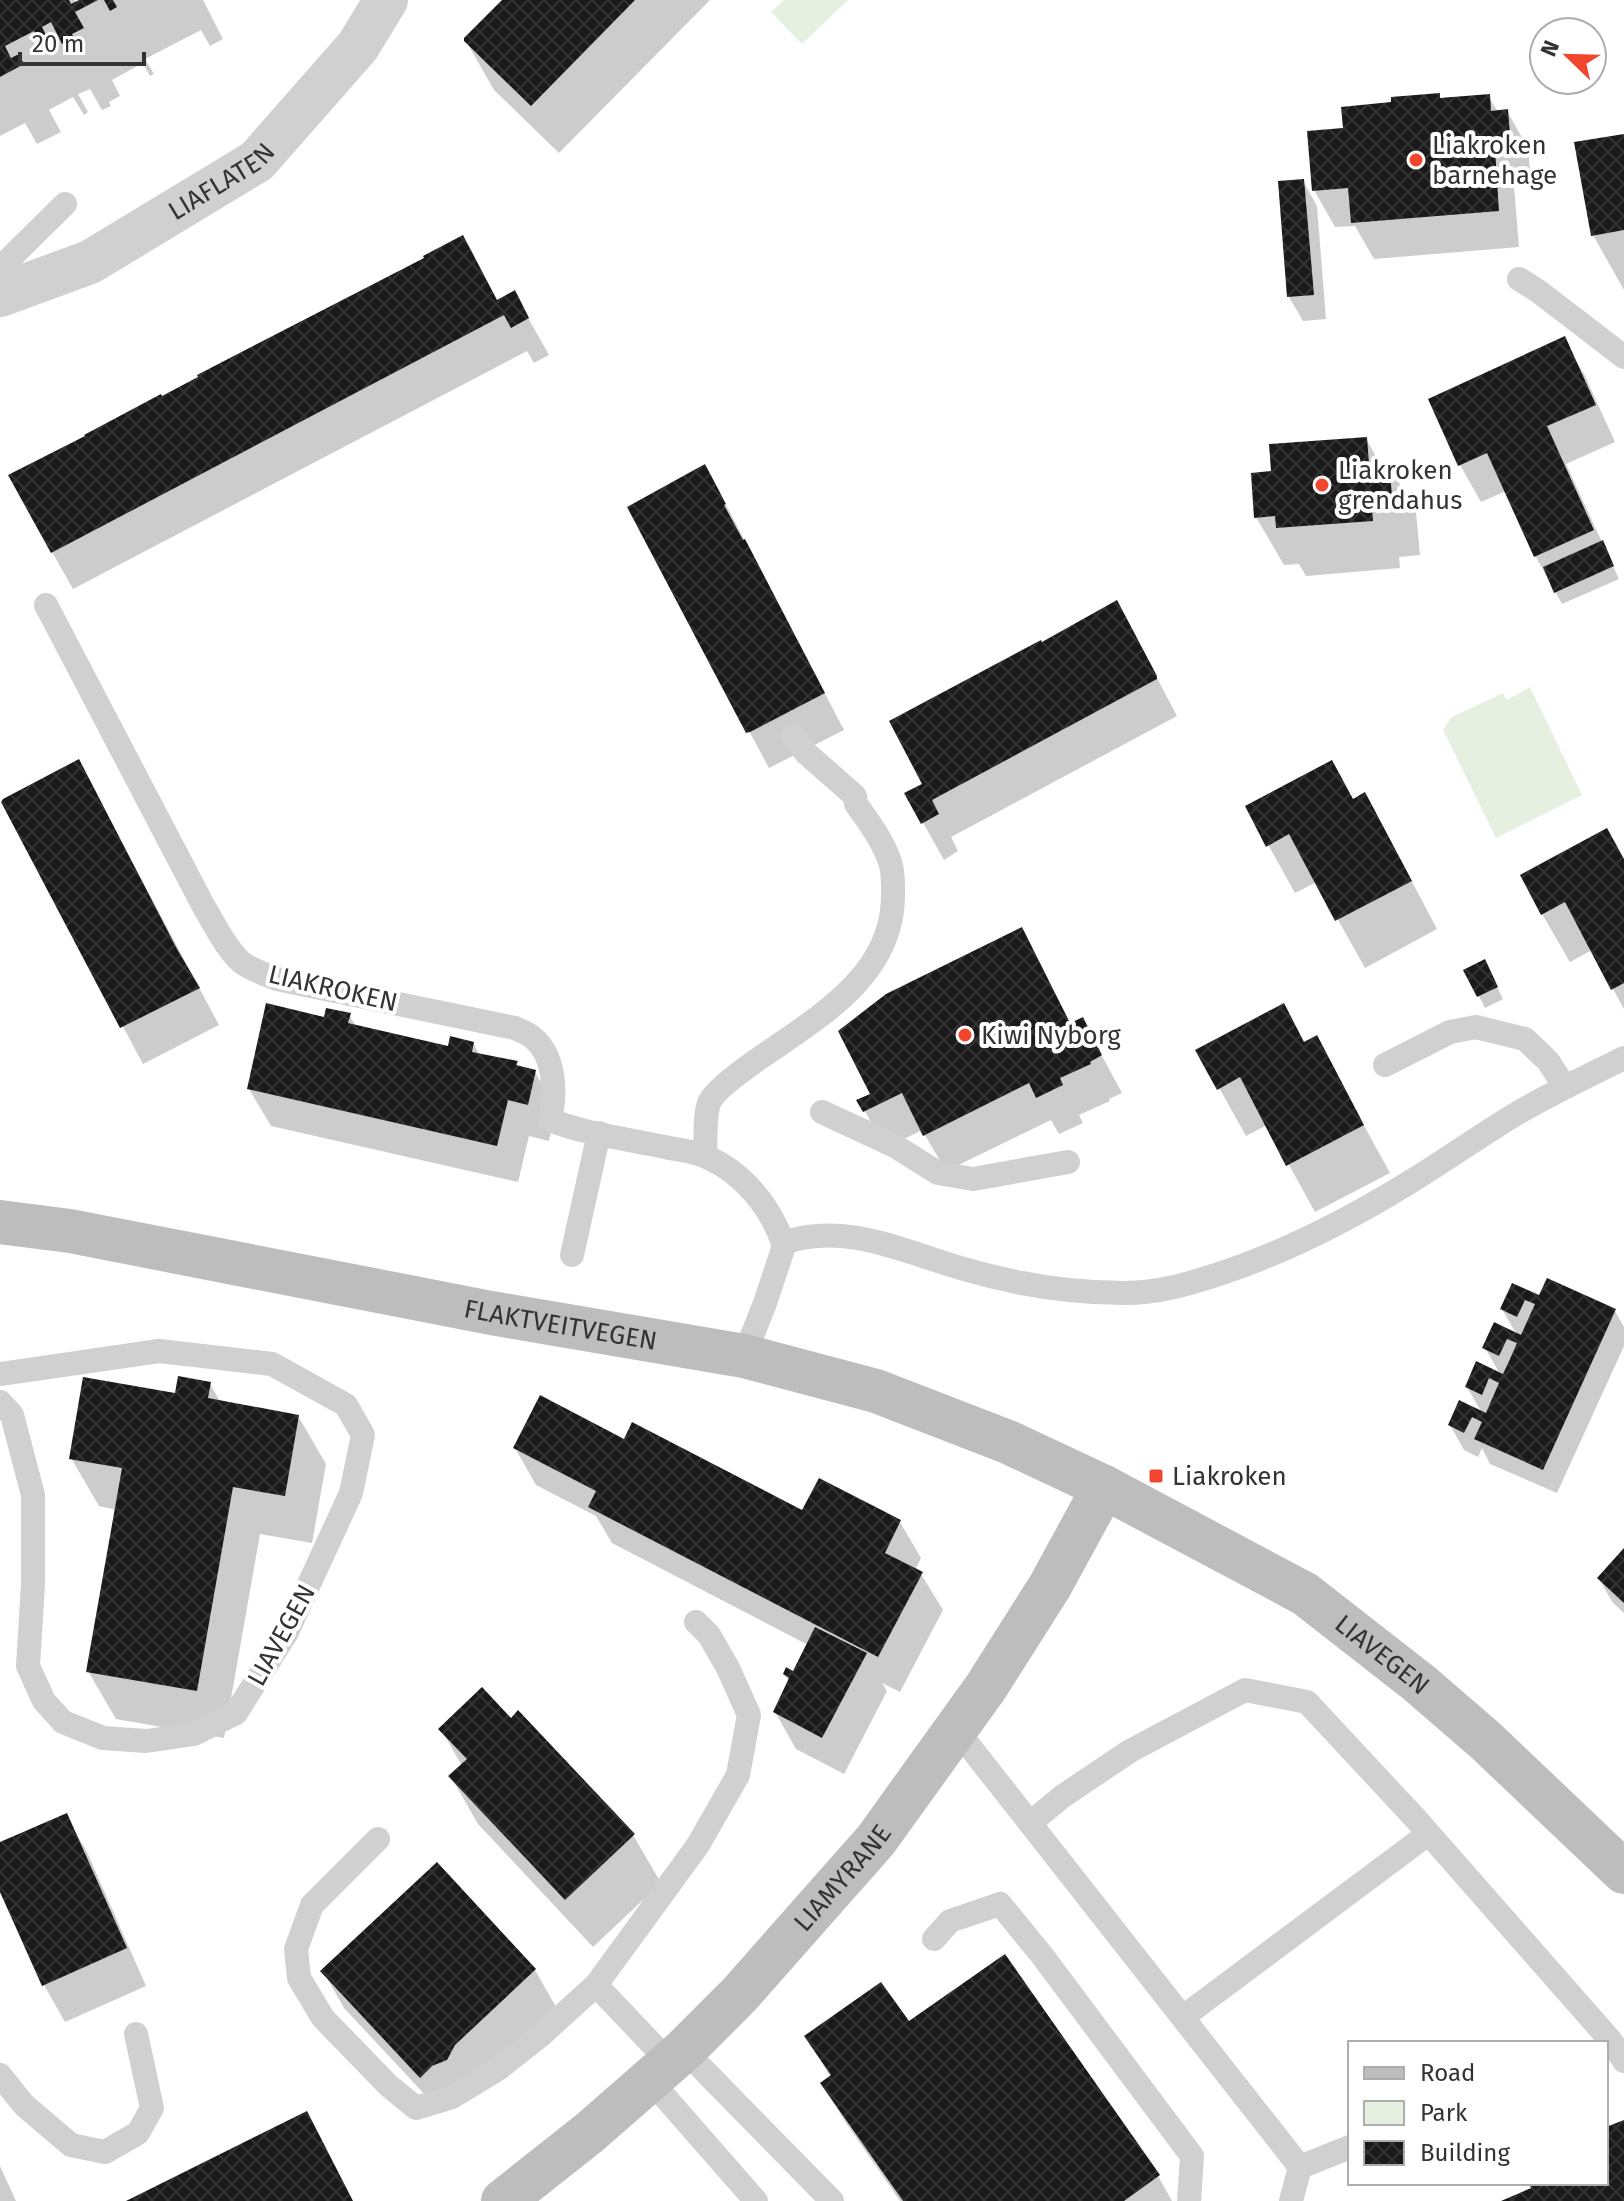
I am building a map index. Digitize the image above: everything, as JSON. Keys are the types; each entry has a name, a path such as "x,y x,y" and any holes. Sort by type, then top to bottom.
{"main road":[{"name":"FLAKTVEITVEGEN","path":"0,1222 70,1231 491,1313 744,1356 876,1391 1008,1442 1104,1487"},
{"name":"LIAMYRANE","path":"503,2201 589,2133 668,2064 739,1995 876,1840 986,1687 1048,1590 1104,1487"},
{"name":"LIAVEGEN","path":"1104,1487 1305,1594 1419,1683 1485,1740 1624,1872"}],"street":[{"name":"LIAFLATEN","path":"0,295 90,262 257,161 358,46 386,0"}],"lane":[{"path":"0,268 65,204"},
{"path":"1519,279 1624,357"},
{"name":"LIAKROKEN","path":"46,605 204,907 228,947 241,961 277,979 515,1028 531,1036 540,1044 553,1079 550,1120 705,1156 723,1165 758,1197 778,1228 783,1243"},
{"path":"705,1156 707,1108 711,1098 747,1067 848,992 869,970 892,921 892,866 884,847 856,804 855,796 806,753 793,736"},
{"path":"1385,1065 1450,1032 1476,1027 1525,1039 1548,1061 1565,1087"},
{"path":"744,1356 765,1303 783,1243 801,1237 832,1234 882,1243 965,1270 1056,1289 1125,1293 1167,1290 1269,1256 1355,1214 1515,1114 1624,1058"},
{"path":"822,1112 895,1146 938,1173 973,1179 1068,1162"},
{"path":"572,1255 599,1133"},
{"name":"LIAVEGEN","path":"0,1374 159,1351 272,1364 346,1405 363,1435 351,1493 287,1632 236,1713 194,1734 146,1741 103,1738 63,1722 44,1701 28,1666 33,1584 33,1495 12,1415 0,1402"},
{"path":"378,1839 312,1905 296,1949 299,1978 323,2018 388,2085 416,2108 452,2097 498,2069 596,1985 698,1845 738,1775 749,1715 709,1635 696,1622"},
{"path":"1030,1823 1063,1796 1130,1751 1245,1690 1307,1702 1428,1834 1608,2041"},
{"path":"956,1729 1300,2167"},
{"path":"1183,2017 1428,1834"},
{"path":"934,1939 950,1921 1000,1904 1192,2156 1189,2201"},
{"path":"596,1985 668,2064 832,2201"},
{"path":"0,2075 24,2105 71,2145 105,2152 138,2133 152,2108 136,2034"},
{"path":"668,2064 756,2201"},
{"path":"1300,2167 1348,2148"},
{"path":"1291,2201 1300,2167"}],"green space":[{"path":"784,0 848,0 802,44 771,12"},
{"path":"1530,687 1582,795 1496,838 1443,730 1452,717 1503,693 1507,700"}],"building":[{"path":"0,0 69,0 71,4 79,0 98,0 75,12 84,28 62,44 51,22 42,27 51,45 43,49 34,31 5,46 11,58 19,54 24,64 0,77"},
{"path":"104,0 113,0 117,7 110,11"},
{"path":"502,0 635,0 531,106 464,41"},
{"path":"1440,93 1440,98 1490,94 1491,111 1508,109 1511,148 1495,149 1499,211 1351,223 1348,188 1312,191 1307,131 1343,128 1341,107 1391,102 1391,97"},
{"path":"1624,134 1624,230 1591,236 1574,142"},
{"path":"1304,179 1314,295 1287,297 1278,181"},
{"path":"463,235 497,300 515,290 529,318 511,328 504,315 51,553 8,475"},
{"path":"1565,336 1596,405 1547,426 1594,530 1534,557 1487,453 1458,466 1428,399"},
{"path":"1367,437 1369,464 1389,462 1393,507 1372,509 1373,521 1276,528 1275,516 1254,518 1251,473 1271,471 1269,444"},
{"path":"705,464 825,693 746,733 627,507"},
{"path":"1603,540 1614,566 1554,593 1543,567"},
{"path":"1117,600 1157,679 932,800 939,814 921,824 904,793 922,784 889,721"},
{"path":"79,759 200,988 120,1028 1,802"},
{"path":"1332,760 1353,799 1365,792 1412,881 1335,921 1289,834 1266,847 1245,806"},
{"path":"1607,828 1624,859 1624,983 1611,990 1565,902 1541,915 1520,875"},
{"path":"1022,927 1070,1023 1083,1017 1102,1055 1091,1064 1060,1078 1063,1085 1036,1098 1029,1083 923,1136 902,1093 863,1112 856,1100 870,1094 838,1031 886,994"},
{"path":"1485,959 1498,987 1477,997 1463,970"},
{"path":"266,1003 324,1017 326,1008 351,1013 348,1023 448,1046 450,1036 474,1042 472,1052 518,1061 516,1065 536,1070 528,1105 508,1100 497,1146 247,1089"},
{"path":"1284,1003 1304,1042 1317,1035 1364,1125 1286,1166 1240,1077 1217,1090 1195,1050"},
{"path":"1547,1278 1616,1309 1543,1470 1474,1439 1482,1422 1472,1417 1464,1433 1448,1425 1459,1400 1486,1413 1499,1383 1489,1378 1482,1395 1465,1387 1476,1361 1503,1374 1517,1343 1507,1339 1499,1356 1482,1348 1494,1322 1521,1335 1535,1304 1525,1300 1517,1317 1500,1309 1512,1283 1539,1295"},
{"path":"178,1376 211,1382 208,1398 299,1415 285,1496 233,1487 197,1691 86,1672 122,1468 69,1459 83,1377 175,1393"},
{"path":"540,1395 624,1439 632,1422 802,1510 819,1478 901,1520 885,1553 923,1572 878,1657 588,1507 596,1491 513,1448"},
{"path":"1624,1548 1624,1603 1597,1578"},
{"path":"815,1627 867,1653 822,1738 773,1712 789,1678 783,1674 786,1667 793,1671"},
{"path":"482,1687 511,1718 518,1710 635,1834 565,1900 448,1776 467,1759 438,1729"},
{"path":"67,1813 127,1948 42,1986 0,1892 0,1842"},
{"path":"437,1862 536,1969 455,2045 447,2060 432,2066 420,2078 320,1971"},
{"path":"1005,1954 1160,2175 1124,2201 903,2201 820,2083 831,2075 804,2036 881,1982 909,2021"},
{"path":"307,2111 353,2201 126,2201"},
{"path":"1624,2120 1624,2201 1501,2201 1531,2188 1530,2185 1608,2185 1608,2126"}],"place":[{"name":"Liakroken barnehage","path":"1416,160"},
{"name":"Liakroken grendahus","path":"1322,485"},
{"name":"Kiwi Nyborg","path":"965,1035"},
{"name":"Liakroken","path":"1156,1476"}]}
